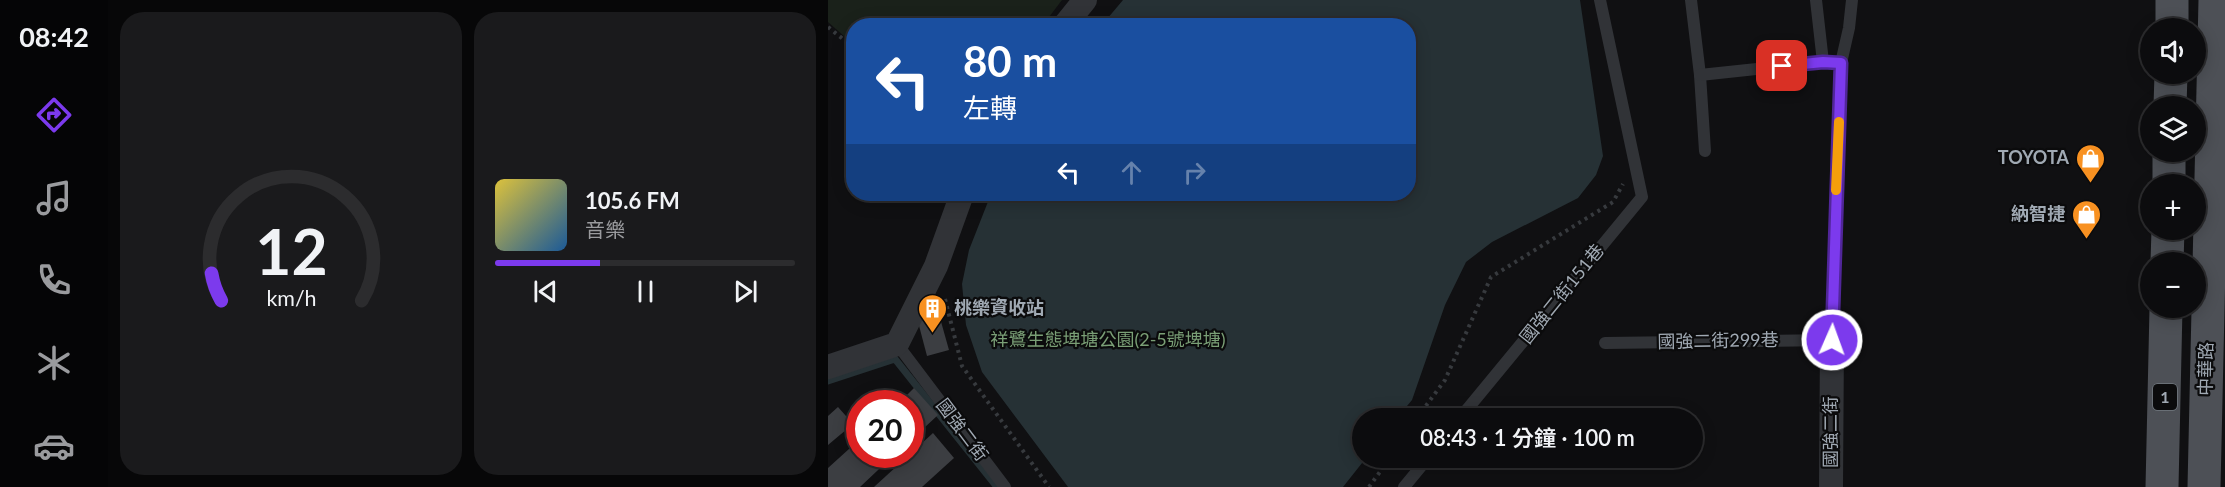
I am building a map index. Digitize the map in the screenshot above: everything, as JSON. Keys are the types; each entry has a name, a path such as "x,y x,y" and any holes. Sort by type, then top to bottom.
{"main road":[{"path":"2172,0 2172,18"},
{"name":"中華路","path":"2204,487 2215,0"},
{"name":"1","path":"2162,487 2166,318"}],"street":[{"path":"1070,18 1085,0"},
{"path":"828,368 897,344 936,266 959,201"},
{"name":"國強二街","path":"1831,487 1832,340"}],"lane":[{"path":"1600,0 1634,163"},
{"path":"1691,0 1700,75 1705,151"},
{"path":"1816,0 1823,62"},
{"path":"1832,340 1841,63 1849,28 1852,0"},
{"path":"1700,75 1823,62 1841,63"},
{"name":"國強二街151巷","path":"1468,408 1642,197 1634,163"},
{"name":"國強二街299巷","path":"1605,343 1832,340"},
{"name":"國強二街","path":"897,344 1005,487"},
{"path":"1404,487 1420,468"}],"path":[{"path":"828,27 846,42"},
{"path":"1424,408 1445,380 1491,277 1613,202 1634,163"},
{"path":"936,266 962,366 1049,487"},
{"path":"1369,487 1383,468"}],"shaded area":[{"path":"828,0 1062,0 1048,18 846,18 846,38 828,22"},
{"name":"祥鷺生態埤塘公園(2-5號埤塘)","path":"1123,0 1580,0 1603,156 1596,175 1578,198 1492,242 1466,262 1445,305 1412,400 1405,408 1352,408 1352,468 1358,468 1343,487 1068,487 982,372 966,325 962,284 969,250 988,201 1416,201 1416,18 1108,18"}],"building":[{"name":"桃樂資收站","path":"938,311 949,350 927,356 917,318"},
{"path":"924,399 938,415 924,428"},
{"path":"838,407 846,416 846,430 828,445 828,416"},
{"path":"933,433 954,458 922,487 874,487 895,468 924,468 924,441"},
{"path":"846,452 846,468 880,468 860,487 828,487 828,468"}],"waterway":[{"path":"828,381 895,359 997,487"}],"slow traffic":[{"path":"1836,190 1839,122"}],"place":[{"name":"TOYOTA","path":"2090,184"},
{"name":"納智捷","path":"2086,240"},
{"name":"桃樂資收站","path":"933,334"}],"route":[{"path":"1782,66 1823,62 1841,63 1832,340"}]}
